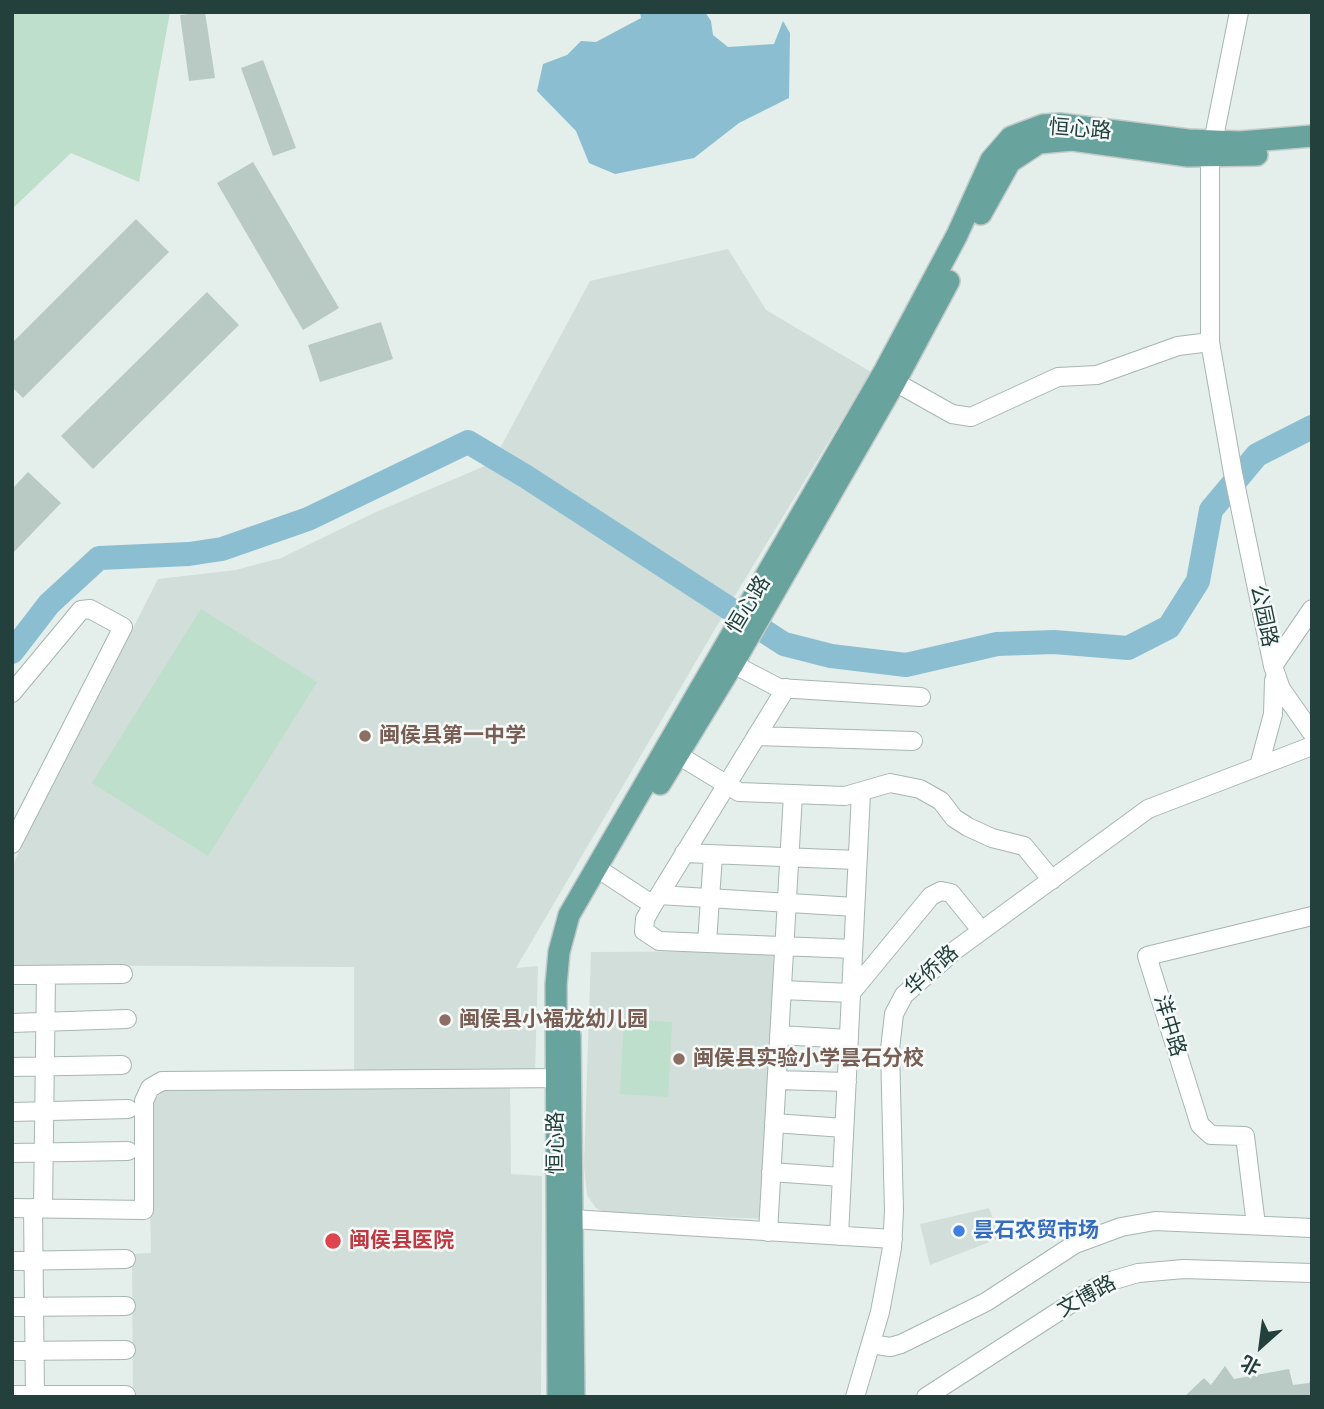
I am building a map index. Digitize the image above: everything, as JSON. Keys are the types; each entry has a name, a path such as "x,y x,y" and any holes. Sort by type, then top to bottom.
{"main road":[{"name":"恒心路","path":"756,609 957,235 982,176 1001,147 1023,130 1060,124 1211,149 1240,142 1312,136"},
{"name":"恒心路","path":"574,1397 572,1219 557,976 561,943 569,915 895,382 989,196 1010,162 1024,150 1055,140 1211,149 1312,150"},
{"name":"恒心路","path":"558,1397 564,1078 573,942 606,874 733,664 741,635"}],"street":[{"name":"公园路","path":"1239,12 1211,149 1210,342 1235,482 1273,666 1281,689 1312,733"},
{"path":"895,382 952,414 971,418 1058,377 1097,375 1178,346 1210,342"},
{"path":"12,693 81,610 90,609 122,627 12,844"},
{"path":"1259,766 1275,704 1273,666 1312,609"},
{"path":"733,664 769,685 786,688 921,697"},
{"path":"786,688 684,853 644,926 648,936 659,941 853,949"},
{"path":"756,736 914,741"},
{"name":"华侨路","path":"855,1397 871,1344 893,1239 890,1049 894,1014 912,985 981,930 1158,803 1312,746"},
{"path":"677,755 739,792 845,796 890,783 920,789 941,801 960,823 992,838 1024,846 1052,880"},
{"path":"839,1236 861,793"},
{"path":"768,1232 793,794"},
{"path":"684,853 857,860"},
{"path":"707,943 713,855"},
{"path":"606,874 656,900 710,898 855,907"},
{"path":"851,993 936,892 951,893 981,930"},
{"name":"洋中路","path":"1256,1225 1245,1136 1211,1135 1200,1125 1147,956 1312,916"},
{"path":"12,975 123,974"},
{"path":"35,1396 34,1261 43,1152 46,975"},
{"path":"782,990 851,993"},
{"path":"12,1023 127,1019"},
{"path":"779,1035 849,1039"},
{"path":"12,1067 122,1065"},
{"path":"12,1208 144,1210 144,1101 150,1088 162,1081 564,1078"},
{"path":"776,1080 847,1082"},
{"path":"12,1112 128,1109"},
{"path":"774,1124 845,1128"},
{"path":"12,1153 128,1152"},
{"path":"771,1172 842,1177"},
{"path":"572,1219 893,1239"},
{"path":"871,1344 890,1347 901,1344 986,1302 1059,1252 1104,1231 1156,1221 1312,1227"},
{"path":"12,1261 126,1259"},
{"name":"文博路","path":"926,1397 1095,1288 1114,1280 1138,1273 1177,1270 1312,1273"},
{"path":"12,1307 126,1306"},
{"path":"12,1351 126,1350"},
{"path":"12,1395 126,1395"}],"shaded area":[{"name":"闽侯县第一中学","path":"728,249 766,310 871,372 728,607 516,968 538,966 535,1074 354,1072 354,967 12,965 12,866 158,579 236,570 281,558 376,512 492,463 590,281"},
{"name":"闽侯县实验小学昙石分校","path":"774,951 764,1219 604,1212 596,1208 587,1195 584,1166 591,952"},
{"name":"闽侯县医院","path":"182,1088 510,1088 511,1174 542,1176 541,1397 133,1397 132,1254 151,1253 148,1108 163,1091"},
{"name":"昙石农贸市场","path":"989,1208 1000,1238 930,1265 920,1224"}],"green space":[{"path":"12,12 170,12 139,182 71,153 12,209"},
{"path":"201,609 317,682 208,856 92,783"},
{"path":"624,1019 672,1022 668,1097 620,1094"}],"water":[{"path":"640,12 705,12 711,21 713,35 728,47 774,44 783,21 790,33 789,98 739,123 694,158 615,174 589,163 576,131 537,91 543,64 567,55 581,41 596,42 641,18"}],"building":[{"path":"205,12 215,78 189,81 180,15"},
{"path":"263,60 296,148 273,156 241,68"},
{"path":"253,162 339,308 303,330 217,183"},
{"path":"136,219 169,252 23,398 12,387 12,343"},
{"path":"207,292 239,325 93,469 61,436"},
{"path":"381,322 393,359 320,382 308,345"},
{"path":"28,472 61,503 12,554 12,489"},
{"path":"1225,1366 1234,1379 1289,1369 1293,1385 1309,1383 1312,1378 1312,1397 1184,1397 1204,1378 1211,1385"}],"waterway":[{"path":"12,652 49,604 99,558 189,554 222,549 308,519 468,442 784,644 831,656 906,665 997,644 1054,642 1128,648 1169,627 1198,581 1211,510 1257,455 1312,427"}],"place":[{"name":"闽侯县第一中学","path":"365,736"},
{"name":"闽侯县小福龙幼儿园","path":"445,1020"},
{"name":"闽侯县实验小学昙石分校","path":"679,1059"},
{"name":"昙石农贸市场","path":"959,1231"},
{"name":"闽侯县医院","path":"333,1241"}]}
